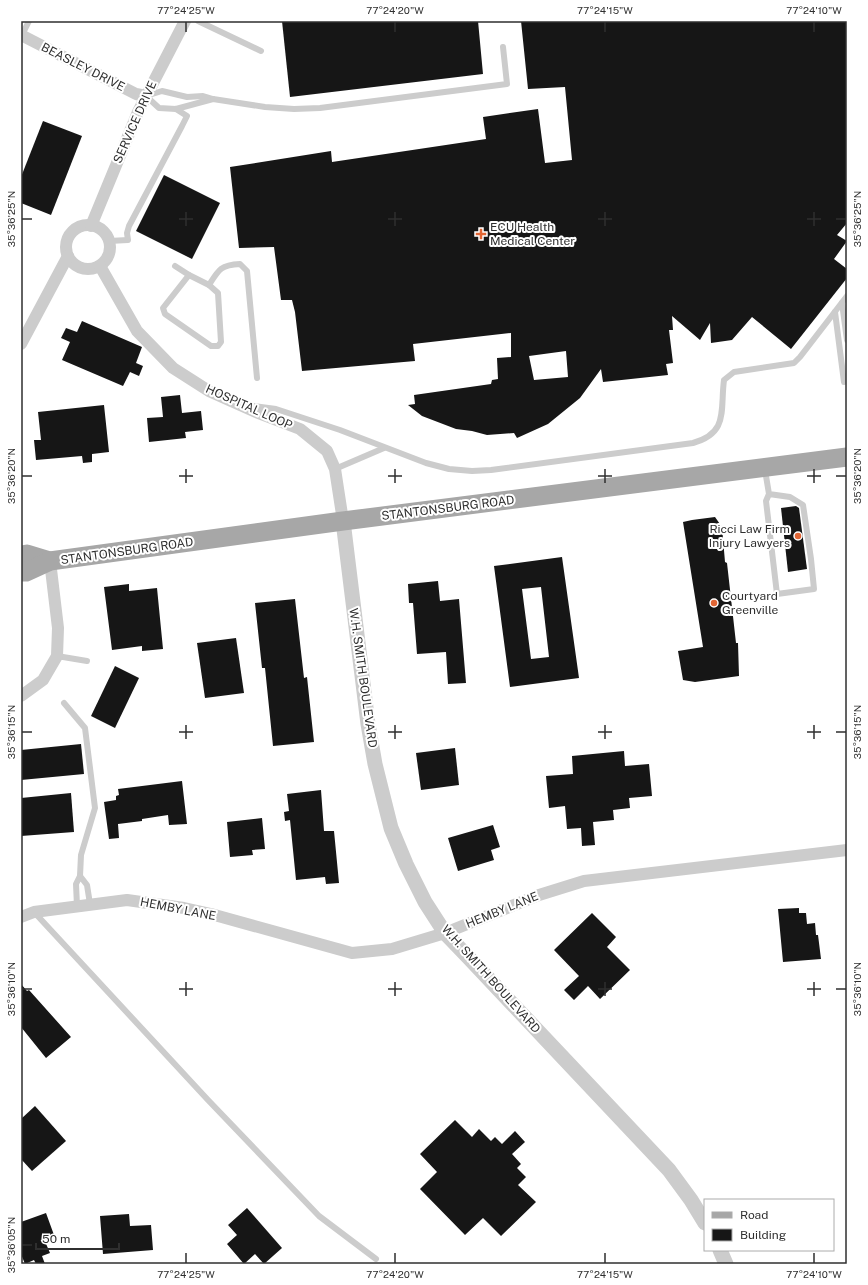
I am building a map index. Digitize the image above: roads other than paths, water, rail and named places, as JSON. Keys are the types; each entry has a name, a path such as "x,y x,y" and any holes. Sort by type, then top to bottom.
{"main road":[{"name":"STANTONSBURG ROAD","path":"21,572 26,572 50,561 847,458"},
{"name":"STANTONSBURG ROAD","path":"21,555 27,554 50,561"}],"street":[{"name":"SERVICE DRIVE","path":"91,226 138,112 185,21"},
{"name":"BEASLEY DRIVE","path":"22,35 136,94 146,96"},
{"path":"85,226 96,227 107,235 110,241 109,255 105,262 94,269 81,269 71,262 68,256 66,245 70,235 78,228 85,226"},
{"path":"21,344 68,256"},
{"name":"HOSPITAL LOOP","path":"100,266 137,331 173,368 209,391 300,429 327,451 336,469 343,522"},
{"name":"W.H. SMITH BOULEVARD","path":"343,522 368,724 375,764 390,824 406,864 425,902 445,932 468,958 669,1170 691,1200 704,1221"},
{"path":"21,696 43,680 57,656 58,628 50,561"},
{"name":"HEMBY LANE","path":"21,917 34,912 127,900 184,908 352,953 392,949 445,932 539,895 584,881 847,850"},
{"path":"720,1251 726,1264"}],"lane":[{"path":"22,35 29,21"},
{"path":"198,21 261,51"},
{"path":"213,99 176,109 159,108 146,96 162,91 187,97 203,96 213,99 265,107 294,109 320,108 508,84 503,47"},
{"path":"110,241 128,240 127,233 129,226 178,132 188,116 176,109"},
{"path":"210,285 218,270 230,265 240,264 247,271 257,378"},
{"path":"175,266 189,275 210,285 218,294 221,342 218,346 211,346 165,314 164,308 189,275"},
{"path":"240,405 276,409 340,430 426,463 449,469 472,471 492,470 677,445 704,439 714,432 720,423 724,380 734,372 794,364 847,296"},
{"path":"842,303 847,340"},
{"path":"835,312 844,382"},
{"path":"336,469 384,448"},
{"path":"765,468 769,494 766,502 777,594 814,589 803,505 790,497 769,494"},
{"path":"57,656 87,661"},
{"path":"64,703 85,728 95,808 81,855 80,876 76,884 77,906"},
{"path":"80,876 86,885 90,904"},
{"path":"34,912 208,1100 319,1216 376,1260"}],"place":[{"name":"ECU Health Medical Center","path":"481,234"},
{"name":"Ricci Law Firm Injury Lawyers","path":"798,536"},
{"name":"Courtyard Greenville","path":"714,603"}]}
